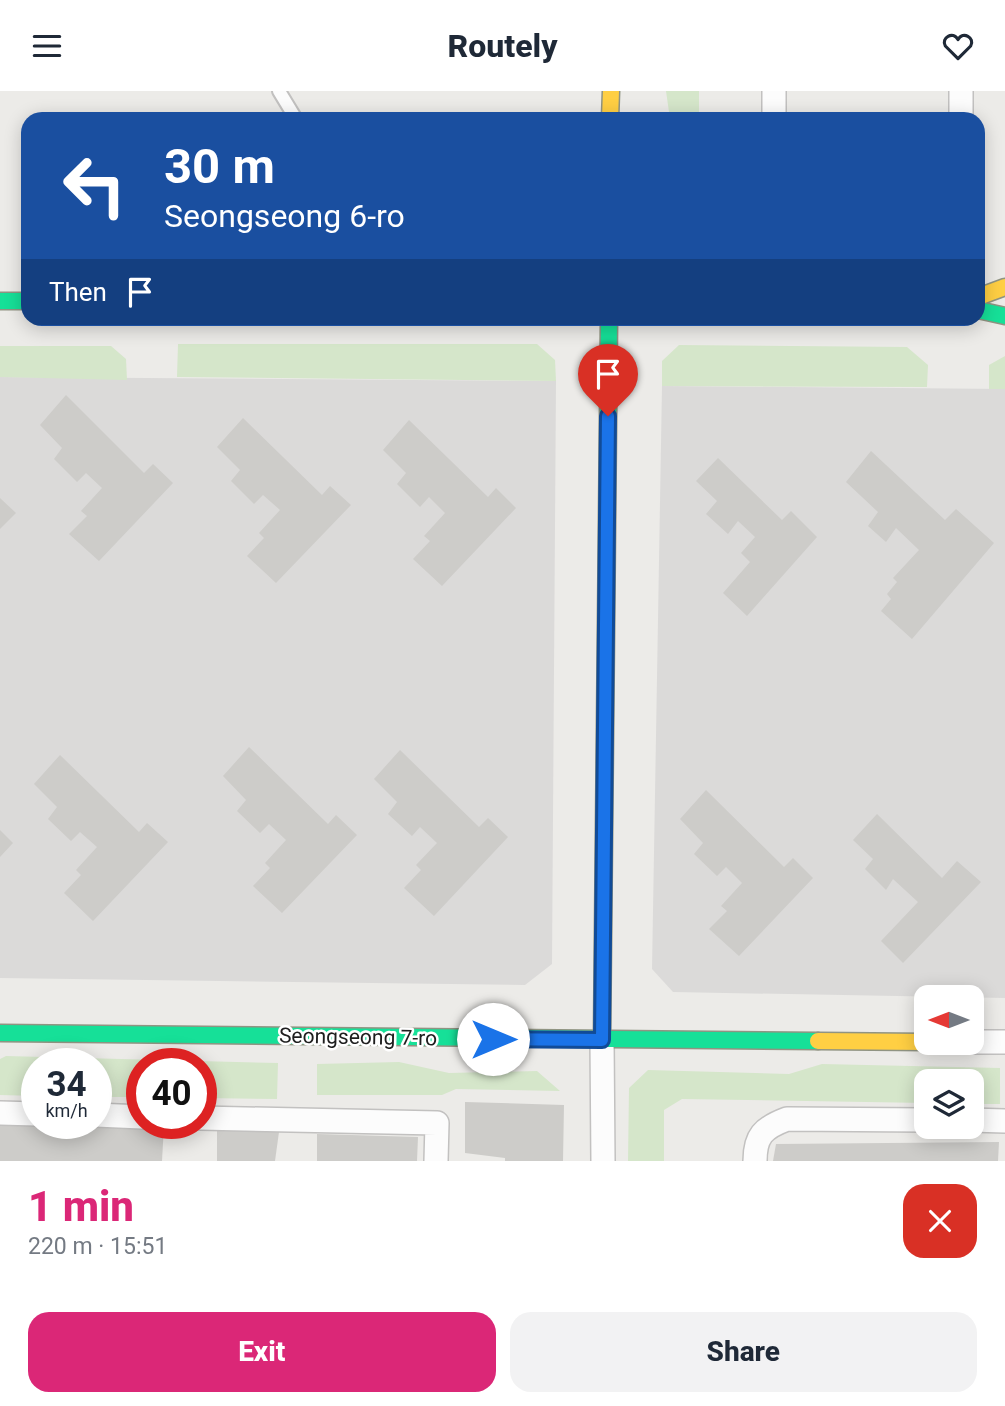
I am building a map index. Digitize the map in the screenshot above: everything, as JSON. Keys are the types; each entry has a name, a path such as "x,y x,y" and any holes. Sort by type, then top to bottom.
{"street":[{"path":"611,91 611,112"},
{"path":"774,91 774,112"},
{"path":"961,91 961,112"},
{"path":"985,294 1005,287"},
{"path":"0,302 21,301"},
{"path":"985,312 1005,316"},
{"path":"603,1161 609,326"},
{"name":"Seongseong 7-ro","path":"0,1033 914,1042"},
{"path":"984,1042 1005,1042"},
{"path":"0,1113 21,1114"},
{"path":"217,1118 437,1123 436,1161"},
{"path":"755,1161 755,1143 769,1125 787,1119 914,1120"},
{"path":"984,1120 1005,1121"}],"lane":[{"path":"279,91 292,112"}],"shaded area":[{"path":"0,377 556,381 552,964 525,985 0,978"},
{"path":"662,386 1005,389 1005,998 984,998 984,985 914,985 914,996 673,992 652,969"}],"green space":[{"path":"666,91 699,91 699,112 669,112"},
{"path":"178,344 537,344 555,360 556,381 177,377"},
{"path":"679,345 907,347 928,365 927,387 662,386 662,361"},
{"path":"0,346 111,346 126,359 127,380 0,377"},
{"path":"1005,356 1005,389 989,389 989,365"},
{"path":"6,1056 21,1056 21,1096 0,1095 0,1059"},
{"path":"112,1059 126,1059 126,1097 112,1097"},
{"path":"217,1061 278,1063 277,1099 217,1098"},
{"path":"399,1062 449,1073 537,1071 560,1091 456,1089 442,1095 317,1095 317,1064"},
{"path":"822,1064 1000,1068 1000,1104 984,1104 984,1069 914,1069 914,1103 682,1099 664,1110 664,1161 628,1161 629,1088 648,1070 789,1074"}],"building":[{"path":"66,395 144,473 153,464 173,483 99,561 69,534 87,516 81,511 102,488 86,473 77,482 54,459 62,448 40,425"},
{"path":"243,418 322,495 330,486 351,505 276,583 247,556 264,538 259,533 280,510 263,495 254,504 231,481 240,470 217,447"},
{"path":"409,420 488,497 496,488 516,508 442,586 413,559 430,541 424,536 445,513 429,497 420,507 397,484 406,473 383,450"},
{"path":"871,451 945,520 956,509 994,543 912,639 881,611 891,599 887,594 897,582 893,578 919,550 896,528 886,542 868,526 878,512 846,482"},
{"path":"718,458 782,520 791,511 817,537 747,616 723,593 750,562 741,553 755,537 738,521 728,534 706,514 717,501 696,481"},
{"path":"0,498 16,513 0,529"},
{"path":"249,747 328,824 336,815 357,835 282,913 253,886 270,868 265,863 286,840 269,824 260,833 237,811 246,800 223,776"},
{"path":"400,750 479,827 488,818 508,837 434,916 404,888 421,870 416,865 437,843 420,827 412,836 388,814 397,802 374,779"},
{"path":"60,755 139,832 147,823 168,842 93,921 64,893 81,875 76,870 97,847 80,832 71,841 48,819 57,807 34,784"},
{"path":"706,790 784,867 793,858 813,878 739,956 709,929 727,911 721,906 742,883 726,867 717,876 694,854 703,843 680,819"},
{"path":"877,814 942,878 957,861 981,882 903,963 881,941 918,902 893,879 886,890 865,869 873,859 853,840"},
{"path":"0,830 13,843 0,857"},
{"path":"465,1102 564,1105 563,1161 505,1161 505,1158 465,1153"},
{"path":"0,1121 21,1122 21,1139 112,1139 112,1124 126,1124 126,1139 163,1139 162,1161 0,1161"},
{"path":"217,1129 279,1132 275,1161 217,1161"},
{"path":"317,1134 418,1137 417,1161 317,1161"},
{"path":"999,1142 998,1161 773,1161 776,1144"}],"traffic: fast":[{"path":"0,301 21,301"},
{"path":"985,312 1005,316"},
{"path":"602,1040 609,326"},
{"path":"0,1033 818,1041"}],"traffic: slow":[{"path":"610,112 611,91"},
{"path":"985,294 1005,287"},
{"path":"818,1041 914,1042"}],"route":[{"path":"493,1039 602,1040 608,416"}]}
